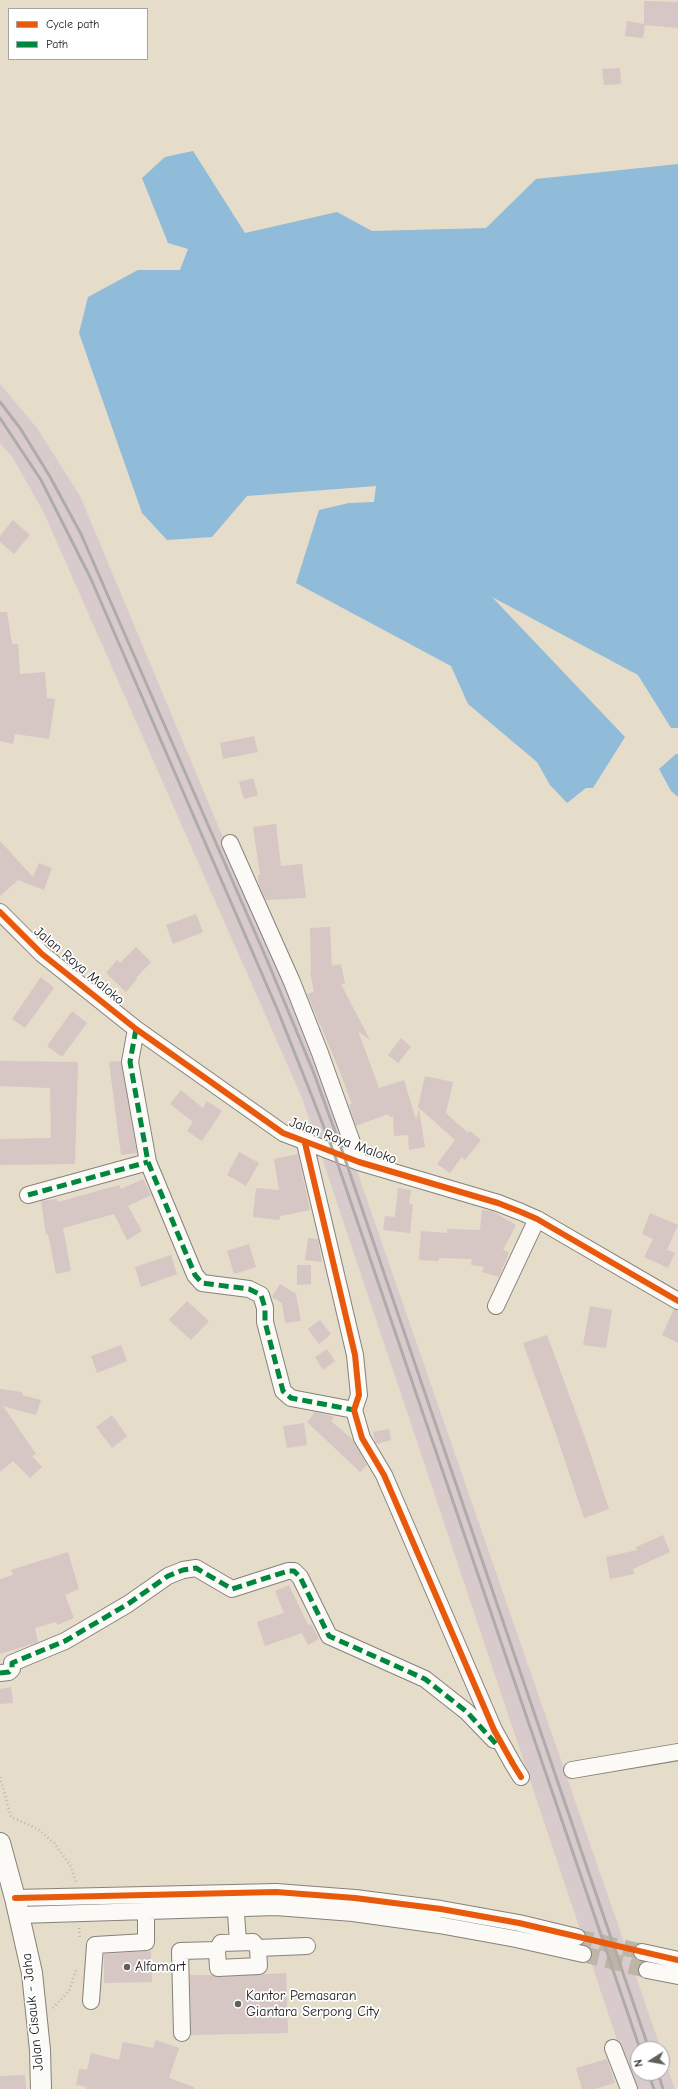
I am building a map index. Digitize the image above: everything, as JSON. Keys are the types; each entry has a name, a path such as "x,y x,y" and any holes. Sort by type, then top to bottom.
{"main road":[{"name":"Jalan Cisauk - Jaha","path":"0,1843 17,1907 32,1973 40,2050 41,2089"}],"street":[{"path":"230,843 292,982 320,1053 359,1162"},
{"name":"Jalan Raya Maloko","path":"0,912 42,954 136,1029 283,1133 359,1162 498,1203 537,1219 678,1301"},
{"path":"136,1029 130,1062 148,1162 195,1275 202,1283 249,1289 261,1295 265,1308 266,1322 283,1390 291,1398 354,1410"},
{"path":"306,1143 355,1355 359,1395 354,1410 362,1438 384,1475 481,1700 508,1758"},
{"path":"28,1195 148,1162"},
{"path":"496,1306 537,1219"},
{"path":"0,1673 10,1672 12,1669 12,1663 66,1641 128,1604 168,1576 183,1570 196,1568 232,1589 288,1571 294,1571 300,1577 329,1636 425,1679 476,1720 522,1777"},
{"path":"572,1770 678,1752"},
{"path":"17,1907 146,1911 235,1900 276,1892 363,1899 496,1919 577,1937"},
{"path":"17,1907 235,1900 276,1907 353,1913 439,1924 516,1938 582,1954"},
{"path":"235,1900 238,1942"},
{"path":"91,2001 94,1945 146,1942 146,1911"},
{"path":"238,1942 253,1942 258,1948 259,1966 218,1968 217,1950 222,1943 238,1942"},
{"path":"258,1948 307,1946"},
{"path":"182,2032 180,1951 217,1950"},
{"path":"642,1952 678,1960"},
{"path":"647,1970 678,1976"},
{"path":"613,2048 629,2089"}],"shaded area":[{"path":"0,384 37,428 80,496 330,1093 658,2041 630,2041 630,2073 616,2037 302,1098 44,513 13,458 0,443"},
{"path":"670,2075 675,2089 636,2089 633,2081 670,2081"}],"water":[{"path":"193,151 245,233 337,212 372,231 486,228 536,179 678,164 678,728 671,728 638,675 492,597 625,737 593,788 586,788 567,803 550,785 537,762 468,704 451,666 296,583 319,510 349,503 374,502 376,486 247,496 212,537 167,540 142,513 79,333 88,297 138,270 180,270 188,249 168,243 142,178 165,157"},
{"path":"676,754 678,754 678,797 671,791 659,769"}],"building":[{"path":"644,1 678,2 678,28 645,25 643,38 625,36 627,21 644,24"},
{"path":"620,68 621,84 604,85 602,69"},
{"path":"13,520 30,535 14,554 0,542 0,536"},
{"path":"0,612 7,612 12,644 18,644 20,674 45,672 47,698 55,699 49,739 15,734 13,744 0,741"},
{"path":"254,736 258,752 223,759 220,743"},
{"path":"253,778 258,795 244,799 239,782"},
{"path":"276,824 281,866 302,864 306,898 266,900 259,885 258,875 260,875 253,827"},
{"path":"0,841 33,877 39,863 52,868 44,890 18,880 0,896"},
{"path":"196,914 203,932 173,944 166,925"},
{"path":"330,927 332,966 341,964 345,984 341,984 370,1040 358,1031 379,1088 404,1080 416,1120 419,1109 425,1147 409,1150 408,1135 394,1136 393,1116 390,1117 388,1114 356,1126 349,1105 352,1104 307,994 314,992 310,972 310,928"},
{"path":"136,947 151,962 136,978 137,979 126,992 106,973 117,960 120,963"},
{"path":"41,977 54,988 25,1028 12,1019"},
{"path":"72,1011 87,1023 62,1057 47,1046"},
{"path":"401,1038 411,1047 398,1063 388,1055"},
{"path":"0,1061 78,1062 75,1164 0,1165 0,1139 51,1138 50,1088 0,1086"},
{"path":"121,1061 137,1153 121,1155 109,1062"},
{"path":"425,1076 453,1082 446,1113 468,1133 470,1131 481,1140 465,1160 462,1157 450,1173 437,1164 455,1140 418,1107"},
{"path":"181,1090 203,1108 207,1101 222,1111 202,1141 187,1131 193,1122 170,1104"},
{"path":"239,1152 259,1163 246,1186 227,1175"},
{"path":"298,1154 310,1210 280,1216 279,1220 253,1217 256,1188 279,1190 274,1159"},
{"path":"143,1179 151,1195 128,1206 142,1231 127,1240 114,1214 63,1228 71,1271 56,1274 48,1234 46,1234 41,1201 57,1199 58,1202 119,1185 121,1189"},
{"path":"398,1188 411,1190 409,1204 413,1204 410,1233 383,1230 385,1216 395,1217"},
{"path":"482,1210 492,1211 516,1225 503,1250 509,1252 499,1277 482,1272 484,1267 471,1265 472,1259 439,1258 438,1261 419,1260 421,1231 447,1233 447,1229 480,1230"},
{"path":"650,1213 678,1225 667,1250 675,1253 668,1268 644,1257 653,1239 642,1234"},
{"path":"308,1238 318,1239 322,1262 305,1260"},
{"path":"249,1244 256,1267 234,1274 227,1251"},
{"path":"171,1255 177,1274 141,1287 135,1267"},
{"path":"297,1265 311,1265 311,1284 297,1285"},
{"path":"280,1284 296,1294 301,1321 285,1323 282,1303 272,1297"},
{"path":"187,1301 209,1321 191,1340 169,1320"},
{"path":"590,1306 612,1310 606,1348 583,1345"},
{"path":"674,1309 678,1310 678,1343 662,1335"},
{"path":"320,1320 331,1334 319,1344 308,1329"},
{"path":"547,1335 584,1435 609,1509 584,1518 556,1434 523,1343"},
{"path":"121,1345 127,1361 97,1373 91,1356"},
{"path":"327,1349 335,1361 323,1370 315,1357"},
{"path":"0,1389 22,1392 22,1395 41,1400 36,1415 3,1406 36,1454 32,1456 42,1467 30,1478 13,1461 0,1472"},
{"path":"315,1412 332,1416 334,1418 331,1421 353,1440 367,1465 360,1472 307,1422"},
{"path":"112,1415 127,1436 112,1448 96,1427"},
{"path":"304,1423 307,1445 287,1448 283,1426"},
{"path":"389,1429 391,1440 376,1444 373,1432"},
{"path":"663,1535 670,1552 633,1569 634,1574 610,1579 606,1557 637,1550 636,1547"},
{"path":"68,1552 79,1589 65,1595 74,1618 57,1625 56,1622 35,1628 38,1642 0,1654 0,1579 13,1575 11,1570"},
{"path":"289,1585 308,1625 311,1624 319,1639 308,1645 302,1633 265,1646 257,1622 284,1613 275,1591"},
{"path":"11,1687 13,1703 0,1704 0,1689"},
{"name":"Alfamart","path":"151,1951 152,1982 104,1983 104,1954"},
{"name":"Kantor Pemasaran Giantara Serpong City","path":"286,1973 288,2033 191,2035 190,1975 212,1975 218,1977"},
{"path":"156,2040 179,2048 169,2078 194,2087 194,2089 86,2089 87,2087 76,2085 79,2069 87,2070 91,2053 119,2060 123,2042 153,2048"},
{"path":"607,2059 615,2083 595,2089 582,2089 576,2068"},
{"path":"25,2075 26,2089 0,2089 0,2076"}],"tunnel":[{"path":"577,1937 642,1952"},
{"path":"583,1954 647,1970"}],"railway":[{"path":"0,402 20,428 49,475 81,534 267,960 313,1071 344,1156 646,2041"},
{"path":"0,418 41,480 91,579 278,1011 311,1094 334,1153 637,2041"},
{"path":"651,2081 654,2089"},
{"path":"660,2081 663,2089"}],"marked path":[{"path":"136,1029 130,1062 148,1162 195,1275 202,1283 249,1289 261,1295 265,1308 265,1322 283,1391 291,1398 354,1410"},
{"path":"28,1195 148,1162"},
{"path":"0,1673 9,1672 12,1669 12,1663 65,1641 128,1604 168,1576 183,1570 196,1568 232,1589 288,1571 294,1571 300,1577 329,1636 425,1679 467,1712 497,1745"}],"cycle path":[{"path":"0,912 42,954 136,1029 283,1133 359,1162 498,1203 521,1212 537,1219 678,1301"},
{"path":"305,1143 355,1355 359,1395 354,1410 362,1438 384,1475 494,1730 521,1777"},
{"path":"15,1898 276,1892 355,1898 441,1909 519,1923 678,1960"}],"place":[{"name":"Alfamart","path":"127,1967"},
{"name":"Kantor Pemasaran Giantara Serpong City","path":"238,2004"}]}
